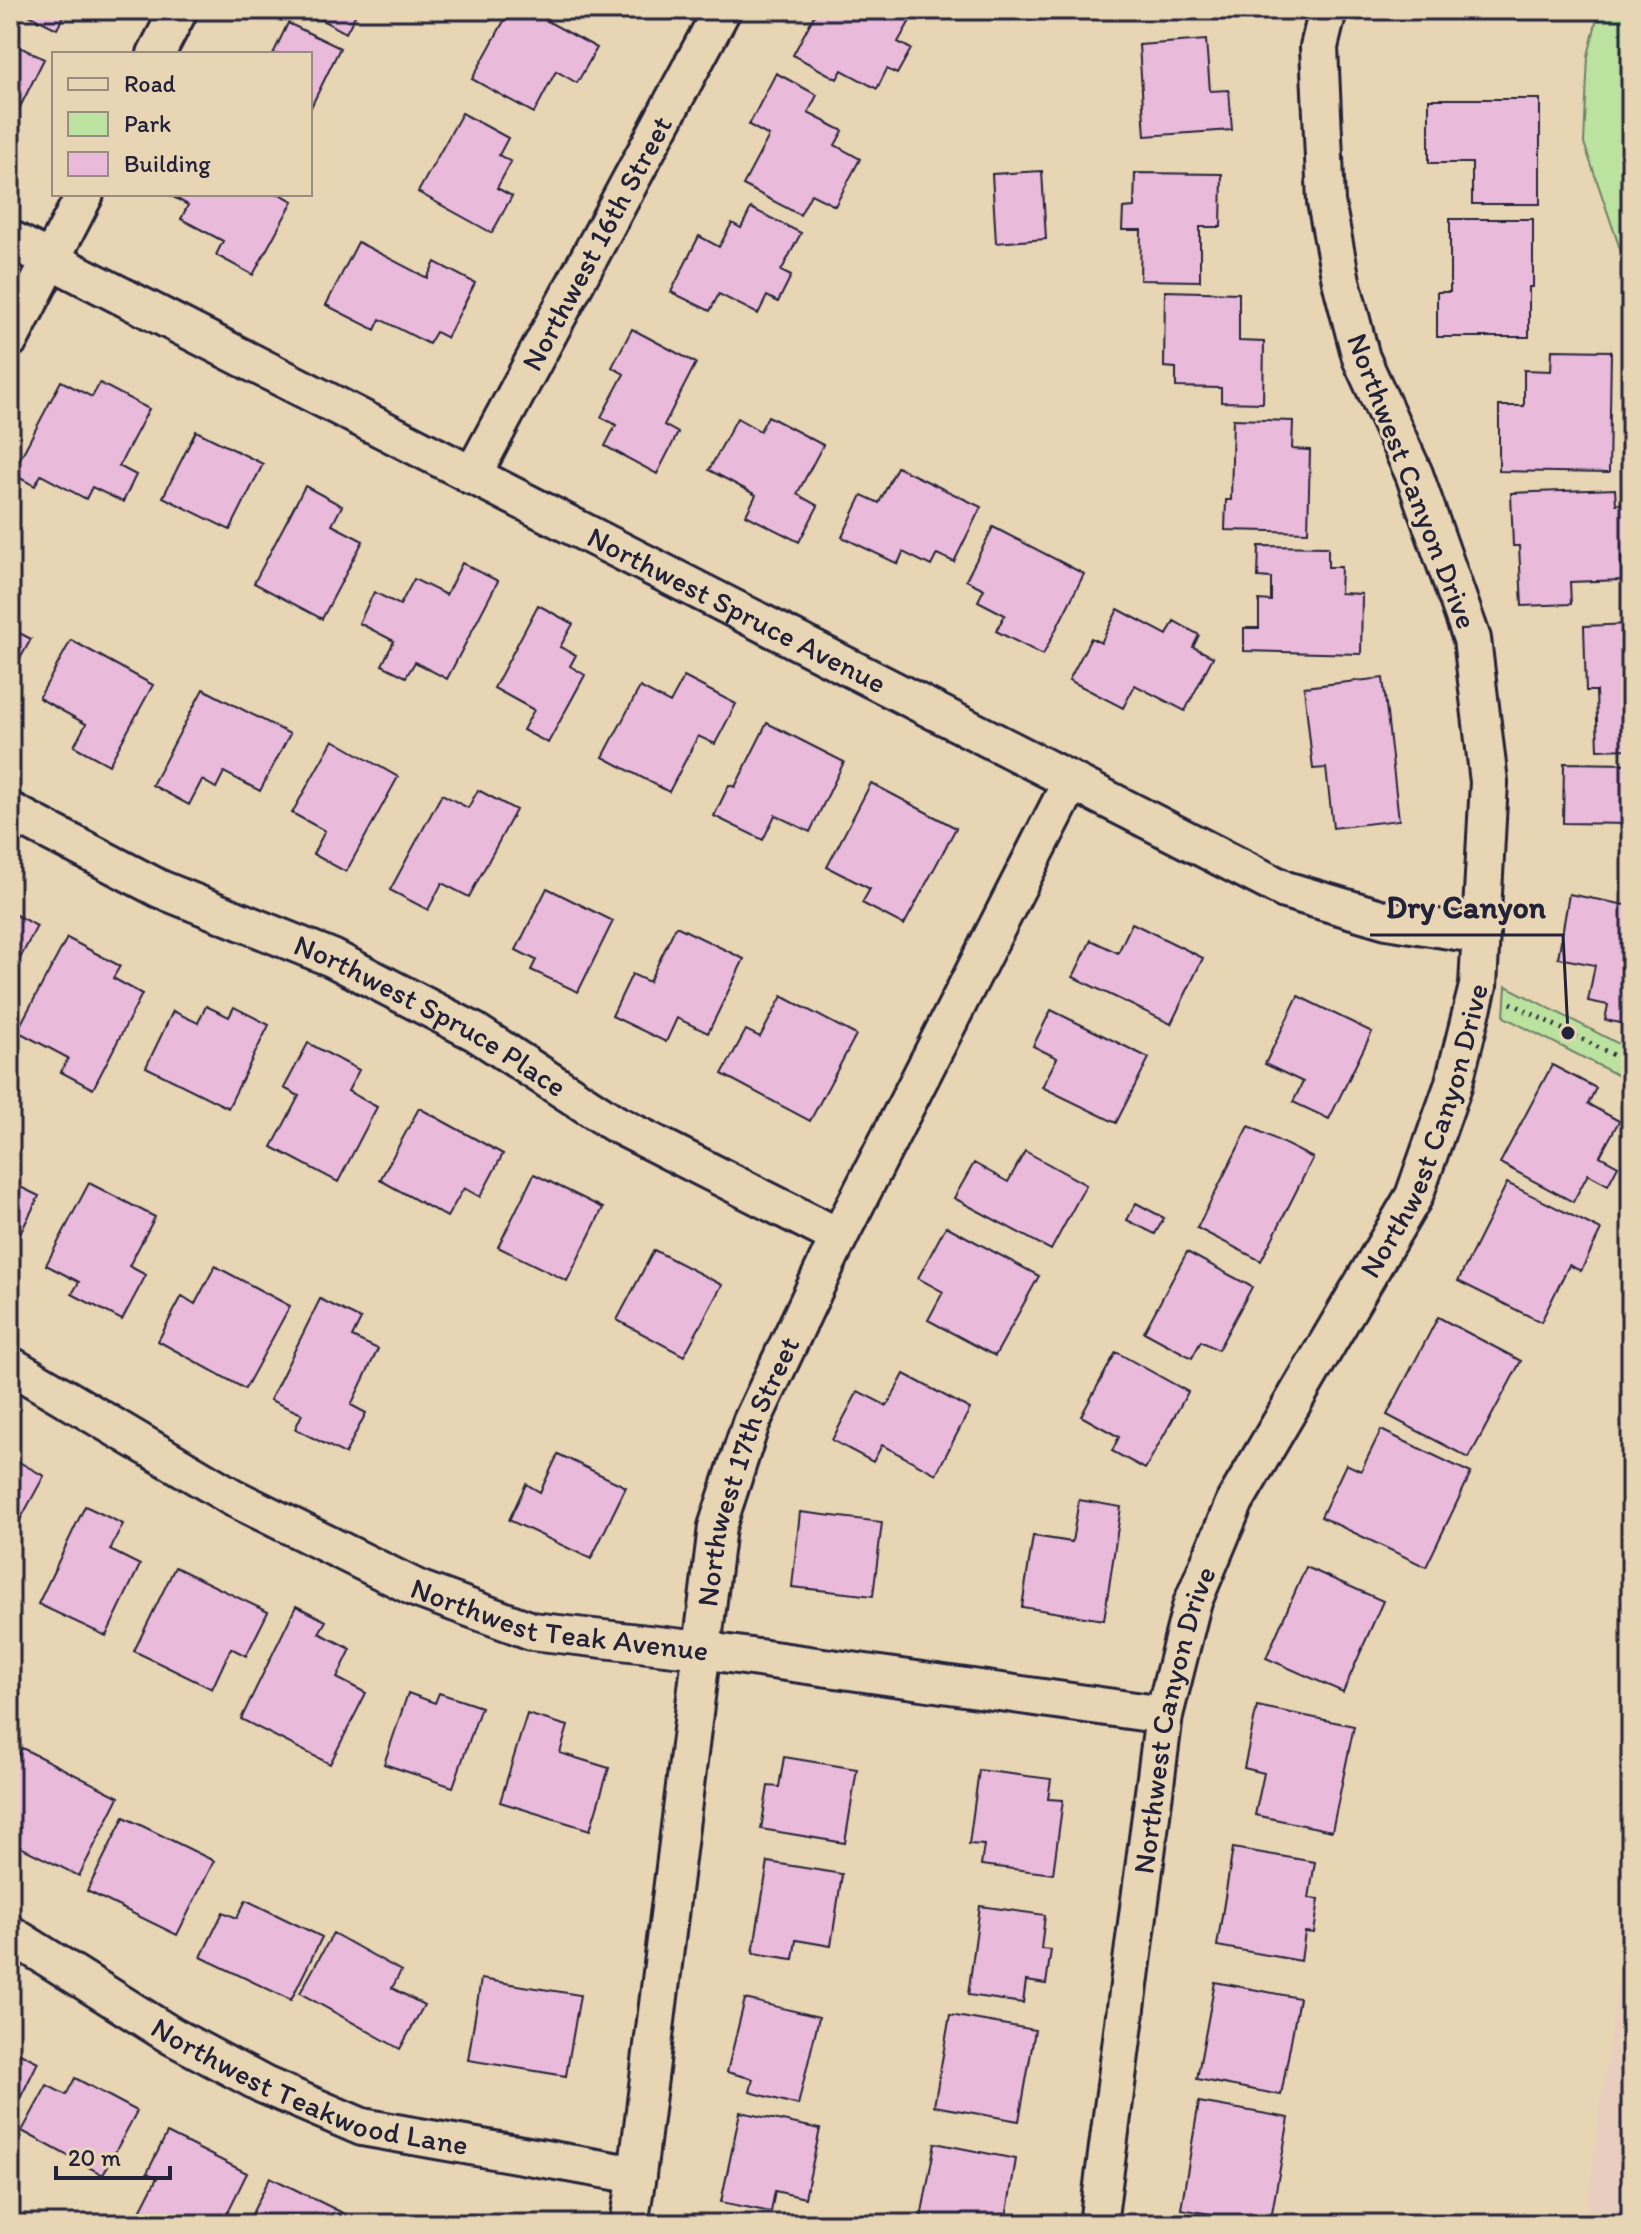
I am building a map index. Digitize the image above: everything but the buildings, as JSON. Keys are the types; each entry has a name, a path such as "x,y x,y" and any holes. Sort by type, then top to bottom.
{"street":[{"path":"157,52 179,10"},
{"name":"Northwest 16th Street","path":"472,476 722,10"},
{"name":"Northwest Canyon Drive","path":"1098,2224 1164,1715 1192,1604 1235,1501 1414,1196 1453,1086 1478,986 1489,782 1472,639 1414,474 1361,358 1341,281 1326,202 1319,47 1328,10"},
{"path":"10,339 84,196"},
{"name":"Northwest Spruce Avenue","path":"10,239 1285,890 1387,920 1481,935"},
{"name":"Northwest 17th Street","path":"629,2224 717,1527 751,1423 839,1237 1071,782"},
{"name":"Northwest Spruce Place","path":"10,811 160,889 332,958 475,1032 614,1123 839,1237"},
{"name":"Northwest Teak Avenue","path":"10,1365 232,1497 418,1589 532,1631 701,1650 1164,1715"},
{"name":"Northwest Teakwood Lane","path":"10,1934 172,2036 264,2085 362,2127 637,2175"}],"path":[{"path":"1478,986 1631,1064"}],"shaded area":[{"path":"1631,1891 1631,2224 1585,2224"}],"green space":[{"path":"1599,10 1631,10 1631,281 1584,143 1588,56"},
{"path":"1506,986 1631,1050 1631,1082 1504,1017"}],"place":[{"name":"Dry Canyon","path":"1568,1033"}]}
